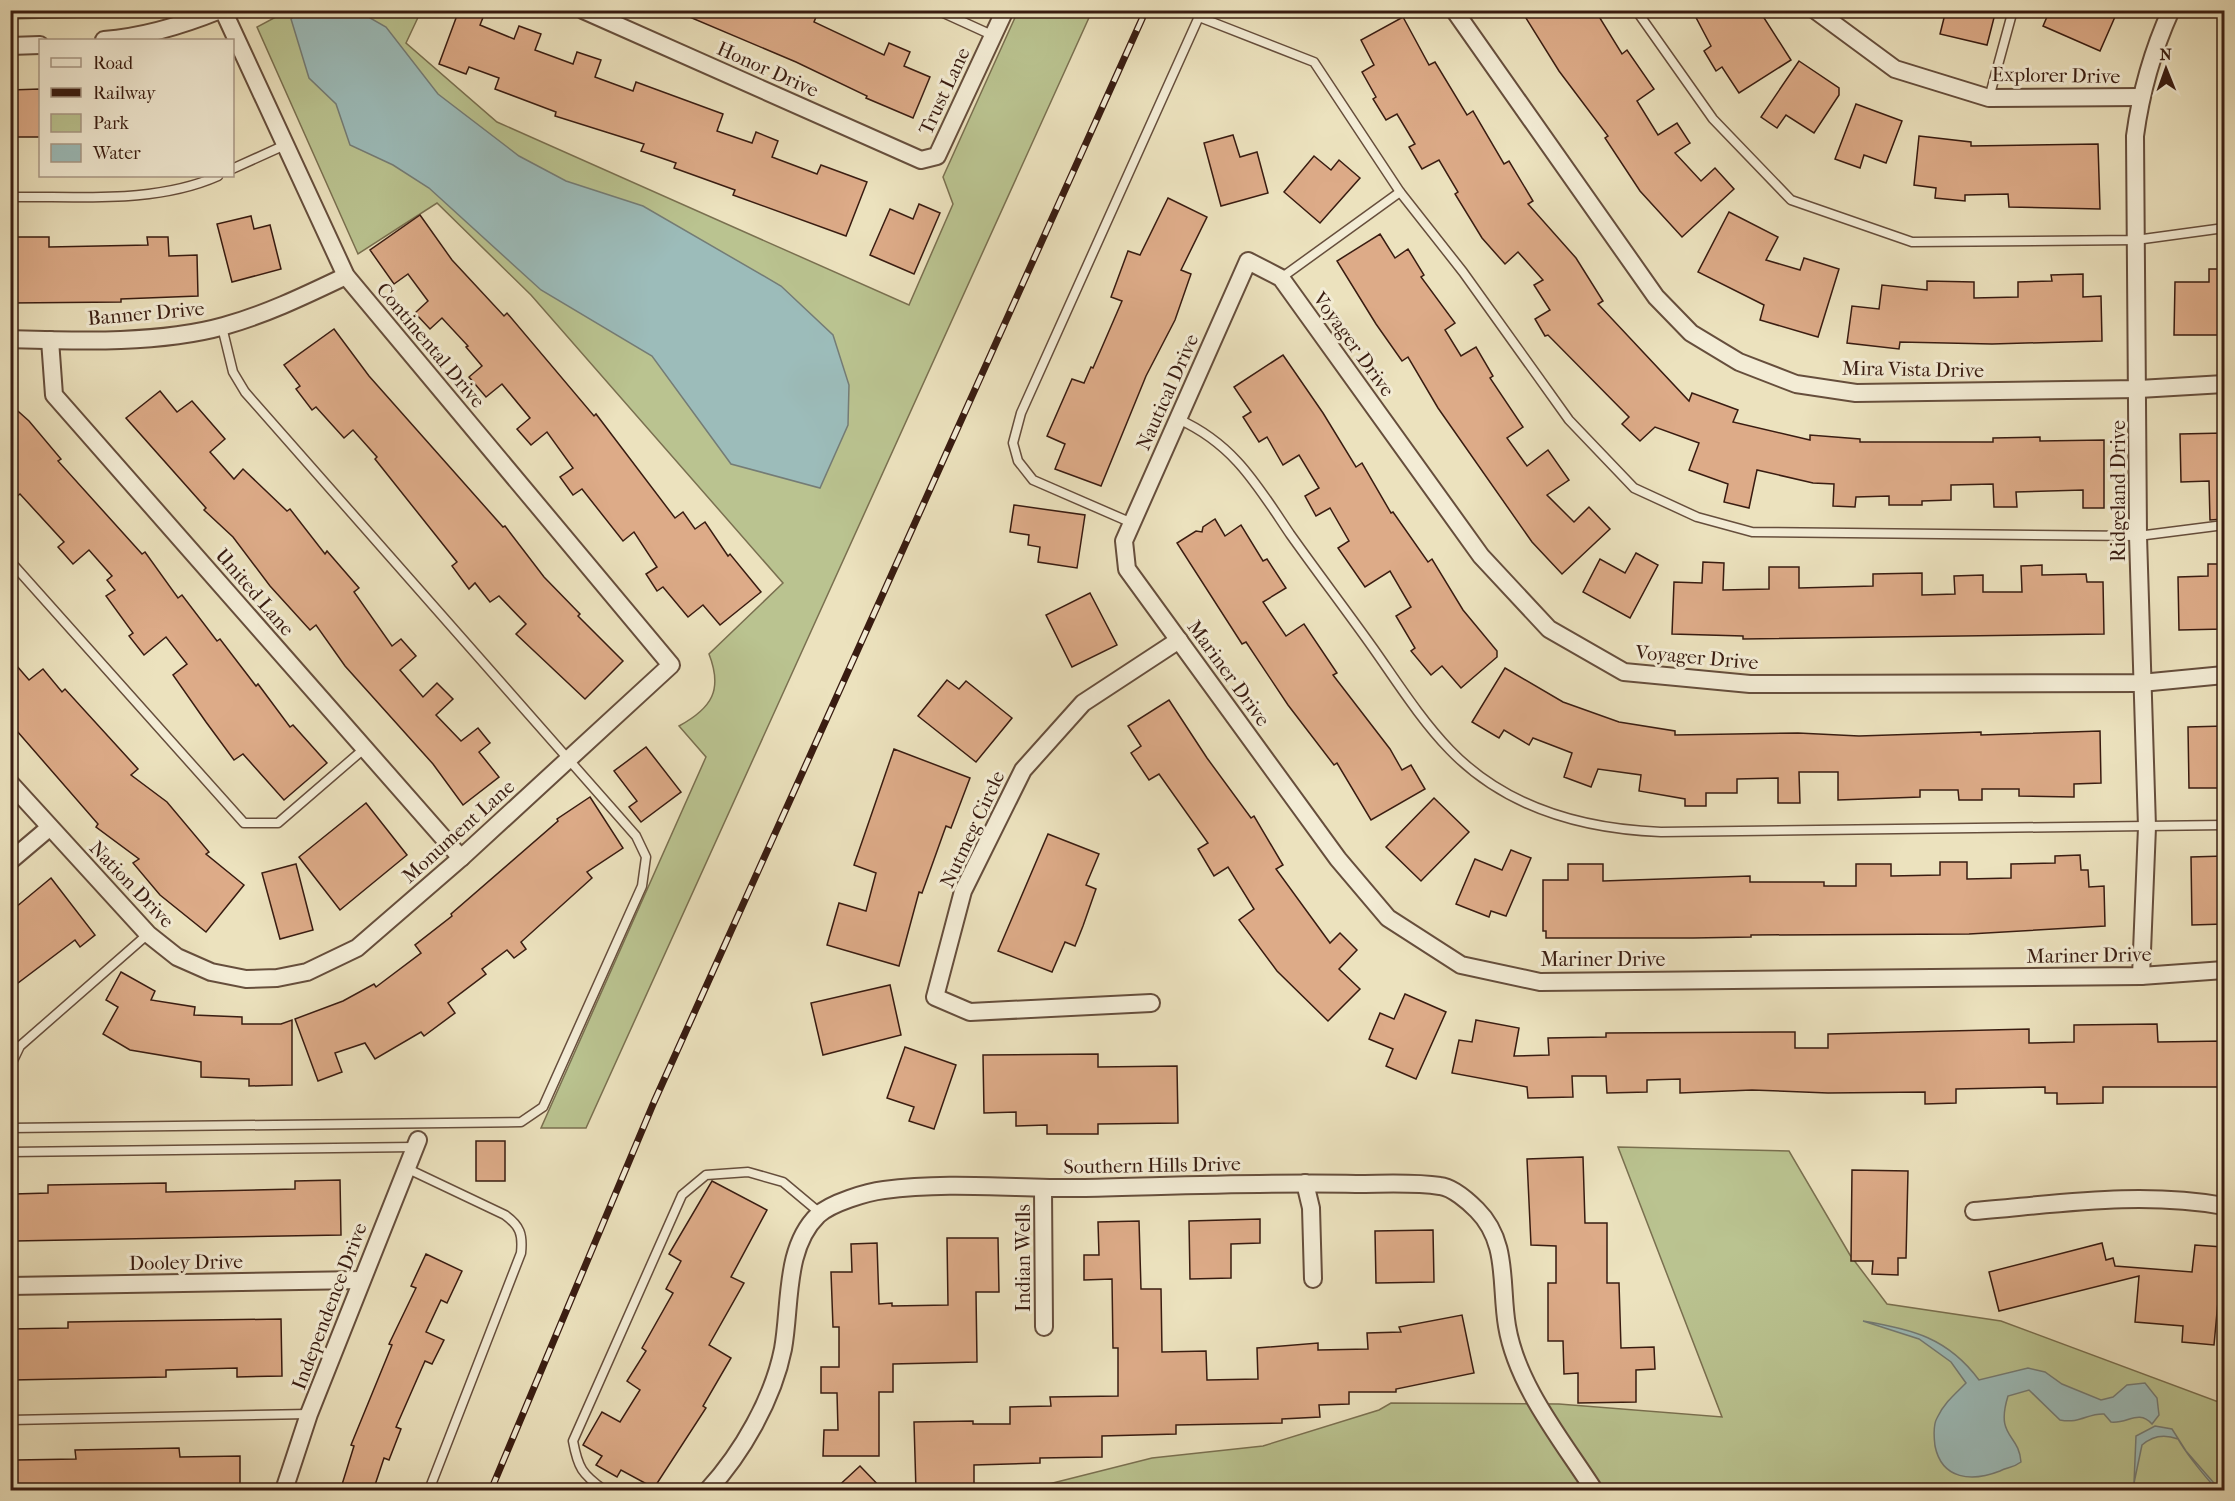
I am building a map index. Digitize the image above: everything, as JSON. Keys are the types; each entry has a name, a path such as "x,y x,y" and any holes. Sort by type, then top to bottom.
{"street":[{"path":"123,39 189,23 221,10"},
{"name":"Continental Drive","path":"221,10 346,276 672,666"},
{"name":"Honor Drive","path":"583,10 921,160 937,156"},
{"name":"Trust Lane","path":"937,156 1005,10"},
{"name":"Mira Vista Drive","path":"1454,10 1656,297 1691,333 1739,362 1796,384 1856,393 2139,389 2224,384"},
{"name":"Explorer Drive","path":"1815,10 1819,16 1895,69 1989,98 2140,97"},
{"name":"Ridgeland Drive","path":"2141,976 2147,827 2138,536 2139,389 2135,136 2140,97 2153,50 2170,10"},
{"path":"10,46 39,45"},
{"name":"Nautical Drive","path":"1124,541 1248,261"},
{"name":"Voyager Drive","path":"1248,261 1281,279 1481,556 1549,629 1624,672 1750,684 2141,683 2224,675"},
{"name":"Banner Drive","path":"10,339 146,338 222,327 287,305 346,276"},
{"name":"United Lane","path":"50,340 54,395 461,858"},
{"name":"Mariner Drive","path":"1124,541 1127,569 1338,859 1388,918 1461,964 1540,982 2141,976 2224,970"},
{"name":"Nutmeg Circle","path":"1150,1003 970,1012 935,997 963,891 1023,770 1083,703 1179,640"},
{"name":"Monument Lane","path":"246,979 277,978 307,972 332,962 357,948 461,858 672,666"},
{"name":"Nation Drive","path":"10,783 148,934 177,957 211,972 246,979"},
{"path":"10,861 49,828"},
{"name":"Independence Drive","path":"284,1491 309,1414 417,1143"},
{"path":"1305,1183 1311,1208 1313,1279"},
{"name":"Southern Hills Drive","path":"708,1491 750,1432 769,1392 782,1351 800,1239 820,1212 852,1198 882,1190 917,1187 1043,1189 1305,1183 1445,1186 1477,1209 1491,1227 1500,1250 1506,1322 1513,1353 1531,1390 1594,1491"},
{"name":"Indian Wells","path":"1043,1189 1044,1328"},
{"path":"1974,1211 2122,1198 2184,1200 2224,1206"},
{"name":"Dooley Drive","path":"10,1286 362,1280"}],"lane":[{"path":"937,10 994,36"},
{"path":"1636,10 1713,119 1791,200 1912,242 2136,240 2224,228"},
{"path":"1989,98 2013,10"},
{"path":"1132,523 1033,480 1018,461 1013,443 1021,413 1201,14 1314,62 1400,192 1463,272 1569,420 1634,488 1697,517 1752,532 2138,536 2224,525"},
{"path":"234,168 285,145"},
{"path":"10,197 150,194 204,182 216,177"},
{"path":"1281,279 1400,192"},
{"path":"10,1128 521,1122 543,1107 642,886 646,857 636,836 245,392 233,372 222,327"},
{"path":"1178,419 1205,432 1240,463 1400,686 1450,750 1495,787 1546,813 1595,826 1661,832 2224,825"},
{"path":"10,561 244,824 278,823 365,748"},
{"path":"10,1067 20,1046 148,934"},
{"path":"10,1152 417,1143"},
{"path":"406,1168 505,1215 518,1225 522,1237 521,1253 429,1491"},
{"path":"604,1491 577,1465 573,1441 682,1195 706,1175 748,1172 783,1182 820,1212"},
{"path":"10,1420 309,1414"}],"green space":[{"path":"10,11 148,11 126,16 11,19"},
{"path":"287,11 421,11 406,43 497,122 909,305 953,204 943,177 1018,11 1092,11 586,1128 541,1128 706,757 679,726 700,712 712,697 715,678 709,654 783,583 531,295 437,203 358,254 257,27"},
{"path":"1618,1147 1789,1151 1850,1255 1887,1304 2001,1321 2224,1404 2224,1490 1025,1490 1152,1458 1263,1446 1379,1410 1391,1403 1559,1404 1722,1417"}],"water":[{"path":"300,11 358,11 386,27 438,94 519,156 566,181 643,206 781,286 833,335 849,385 848,425 820,488 731,464 652,356 541,290 429,188 393,165 350,145 336,104 309,78 291,19"},
{"path":"1863,1321 1913,1332 1942,1345 1955,1354 1979,1380 2028,1368 2045,1372 2062,1384 2101,1400 2113,1397 2127,1385 2145,1383 2157,1398 2159,1415 2152,1424 2137,1417 2111,1422 2104,1414 2067,1421 2060,1420 2029,1390 2008,1396 2004,1420 2021,1462 1979,1477 1960,1475 1944,1466 1939,1457 1935,1446 1934,1428 1943,1408 1966,1383 1951,1362 1919,1339"},
{"path":"2155,1426 2172,1429 2186,1451 2220,1490 2217,1490 2201,1472 2186,1452 2178,1439 2168,1437 2154,1438 2142,1445 2134,1483 2136,1436"}],"building":[{"path":"459,10 486,10 480,25 514,39 519,26 541,34 535,50 573,64 577,52 601,60 595,77 633,91 636,82 723,114 717,131 752,143 756,132 778,141 772,157 817,174 821,165 867,182 846,236 733,195 735,190 674,168 676,163 641,151 644,144 555,116 556,112 495,89 499,78 469,67 466,74 439,64"},
{"path":"673,10 819,10 814,22 884,55 889,43 910,52 904,66 930,77 913,118 866,98 867,96 796,62"},
{"path":"1521,10 1595,10 1622,54 1627,50 1654,89 1637,101 1658,135 1677,123 1690,143 1675,153 1701,181 1715,168 1734,189 1682,237 1640,191 1605,138 1608,136 1559,71"},
{"path":"1692,10 1759,10 1791,60 1739,93 1722,67 1716,71 1704,51 1711,46"},
{"path":"1946,10 1996,10 1987,45 1940,34"},
{"path":"2050,10 2118,10 2100,51 2043,26"},
{"path":"1403,17 1429,65 1435,62 1467,115 1473,111 1504,164 1509,161 1533,201 1528,204 1576,258 1603,301 1598,304 1689,401 1692,393 1738,410 1733,422 1810,440 1810,435 1860,439 1860,442 1993,442 1993,438 2040,437 2040,441 2104,440 2104,508 2083,508 2083,490 2016,492 2017,507 1994,507 1993,484 1951,485 1951,500 1922,501 1922,505 1889,505 1889,496 1856,497 1855,507 1833,506 1834,484 1813,483 1757,470 1749,508 1724,502 1728,484 1689,470 1699,443 1655,427 1640,441 1622,424 1629,417 1548,335 1545,336 1535,319 1550,310 1534,285 1543,280 1518,252 1505,264 1482,238 1455,194 1458,192 1439,160 1422,169 1409,147 1415,144 1397,114 1386,120 1373,99 1376,97 1362,72 1374,65 1361,40"},
{"path":"1799,61 1839,88 1839,95 1814,133 1786,115 1777,128 1761,117"},
{"path":"39,89 39,137 11,137 10,90"},
{"path":"1856,104 1902,121 1886,163 1864,155 1860,168 1835,159"},
{"path":"1233,135 1240,157 1257,152 1268,193 1221,206 1204,143"},
{"path":"1919,136 1971,142 1971,146 2098,144 2100,209 2009,207 2008,194 1965,195 1965,201 1935,198 1936,188 1914,185"},
{"path":"1314,156 1331,170 1339,160 1360,178 1320,223 1284,192"},
{"path":"1168,198 1207,217 1181,270 1191,274 1175,320 1146,376 1101,486 1055,469 1065,444 1047,436 1072,379 1084,383 1091,367 1093,368 1122,301 1111,297 1128,251 1140,255"},
{"path":"919,204 940,213 914,274 870,255 890,209 913,219"},
{"path":"1729,212 1778,237 1766,260 1800,270 1804,258 1839,269 1818,337 1760,320 1764,305 1698,272"},
{"path":"420,215 452,260 504,316 507,313 594,416 596,414 675,518 683,512 695,529 705,522 728,556 730,554 761,592 720,625 703,605 688,617 663,587 657,591 646,574 657,567 634,532 623,541 582,489 573,495 560,477 573,468 547,432 531,445 517,429 530,418 502,384 486,397 469,377 482,366 466,347 468,346 442,318 430,329 415,313 428,301 408,274 394,284 370,250"},
{"path":"251,216 254,229 270,225 281,269 232,282 217,224"},
{"path":"1380,234 1395,258 1408,249 1424,275 1421,277 1455,323 1445,330 1461,356 1476,347 1493,376 1490,378 1523,427 1507,438 1527,466 1548,450 1569,480 1547,495 1574,522 1589,507 1610,529 1562,574 1532,542 1438,408 1408,357 1402,361 1376,324 1337,261"},
{"path":"10,237 49,237 49,247 148,245 147,237 168,237 169,256 197,255 198,296 121,299 121,302 10,303"},
{"path":"2209,269 2224,269 2224,335 2174,335 2175,282 2209,282"},
{"path":"2083,274 2083,297 2101,296 2102,341 1992,344 1900,342 1899,349 1847,343 1852,306 1879,309 1882,285 1927,290 1927,281 1974,282 1974,298 2018,297 2018,282 2052,281 2051,275"},
{"path":"334,329 369,376 503,527 505,526 544,577 580,614 578,616 623,661 585,699 516,634 526,624 499,596 490,602 475,583 469,589 452,566 457,562 375,459 377,457 353,430 344,438 316,407 312,410 296,389 300,386 284,365"},
{"path":"1283,355 1323,413 1356,467 1362,463 1391,513 1393,512 1428,562 1432,559 1463,610 1497,651 1497,657 1461,688 1442,666 1431,675 1411,651 1415,648 1396,616 1411,607 1390,571 1365,587 1338,548 1349,541 1330,508 1316,516 1305,496 1319,488 1299,455 1283,465 1267,437 1259,442 1243,417 1251,412 1234,387"},
{"path":"160,391 177,412 192,401 225,439 210,452 234,479 243,469 287,511 290,509 325,554 327,551 359,588 354,592 392,646 401,639 416,656 400,670 423,697 437,683 453,699 436,715 461,741 478,728 490,743 479,752 499,777 463,805 433,764 345,666 316,625 310,630 270,586 233,537 204,510 206,508 126,418"},
{"path":"10,404 29,421 61,459 58,461 142,554 145,552 178,598 182,595 217,641 220,639 256,686 258,684 290,727 293,725 327,763 284,800 243,754 234,760 206,722 173,675 187,664 166,637 144,655 129,636 133,633 106,596 115,590 107,580 112,576 89,550 73,564 58,547 64,542 20,494 10,502"},
{"path":"2224,433 2224,519 2210,520 2209,481 2181,482 2180,434"},
{"path":"1014,505 1085,515 1077,568 1038,562 1040,547 1028,545 1029,535 1010,532"},
{"path":"1215,519 1225,536 1241,525 1263,561 1267,559 1286,588 1263,602 1286,636 1304,624 1337,673 1333,675 1390,749 1402,770 1411,765 1425,789 1371,820 1337,763 1334,765 1288,705 1246,642 1242,644 1177,543 1196,531 1202,532 1203,527"},
{"path":"1636,553 1658,565 1630,618 1583,592 1600,559 1625,573"},
{"path":"1703,562 1724,563 1723,590 1769,589 1769,567 1799,567 1799,588 1873,586 1873,574 1922,573 1922,595 1955,594 1954,576 1983,575 1983,592 2022,592 2021,566 2042,565 2042,575 2086,574 2087,582 2103,582 2104,634 1743,639 1743,636 1672,634 1674,582 1702,583"},
{"path":"2208,564 2224,564 2224,629 2179,630 2178,577 2208,576"},
{"path":"1090,593 1117,645 1072,667 1046,615"},
{"path":"10,658 29,680 43,669 62,692 65,689 138,769 131,775 167,802 209,852 206,854 244,885 206,932 160,895 133,863 139,859 96,827 98,824 10,723"},
{"path":"1505,668 1563,702 1619,722 1675,731 1675,735 1798,733 1859,736 1981,732 1981,735 2100,731 2101,783 2074,784 2074,797 2019,796 2019,789 1982,789 1982,800 1959,800 1958,790 1920,790 1920,797 1838,800 1838,772 1799,772 1800,803 1778,803 1778,778 1737,779 1737,793 1706,793 1706,806 1685,806 1685,799 1639,791 1641,775 1598,769 1591,787 1564,777 1572,753 1533,738 1529,745 1504,730 1499,738 1472,722"},
{"path":"947,680 959,689 966,681 1012,718 976,762 918,716"},
{"path":"1169,700 1207,758 1251,818 1254,816 1283,865 1276,869 1330,943 1340,933 1357,950 1339,969 1360,989 1328,1021 1277,971 1239,920 1254,909 1228,867 1214,876 1198,849 1208,843 1159,774 1149,780 1131,753 1141,746 1128,726"},
{"path":"2224,726 2224,788 2189,788 2188,727"},
{"path":"646,747 681,792 641,822 629,807 637,801 614,771"},
{"path":"894,749 970,778 951,828 946,826 922,893 919,892 899,966 827,945 839,903 866,911 876,873 854,865"},
{"path":"590,797 623,848 587,872 592,878 521,942 526,949 514,958 507,950 482,969 486,974 448,1003 455,1013 424,1036 421,1032 375,1059 365,1043 335,1053 342,1072 318,1081 295,1019 343,1001 374,984 376,987 421,953 415,945 452,916 451,914 558,821 557,819"},
{"path":"1434,798 1469,832 1421,881 1386,847"},
{"path":"366,803 407,855 340,910 299,857"},
{"path":"1048,834 1099,854 1086,885 1096,889 1083,926 1075,946 1065,942 1052,972 998,951"},
{"path":"1511,850 1531,858 1506,916 1491,911 1489,917 1456,904 1475,859 1502,870"},
{"path":"2080,855 2081,870 2088,870 2089,887 2104,886 2105,926 1969,934 1751,935 1751,937 1693,938 1546,938 1546,931 1543,931 1543,880 1568,880 1568,864 1603,864 1603,881 1750,876 1750,882 1824,882 1824,886 1856,886 1856,864 1891,864 1891,876 1940,875 1940,862 1967,862 1967,879 2011,878 2011,864 2055,863 2055,856"},
{"path":"2224,856 2224,924 2192,925 2191,857"},
{"path":"296,864 313,930 280,939 262,873"},
{"path":"51,878 95,935 80,947 75,940 10,989 10,912"},
{"path":"121,972 155,991 151,1000 195,1007 194,1015 242,1017 242,1024 281,1024 292,1020 292,1085 249,1086 249,1079 201,1077 201,1062 130,1050 103,1034 118,1007 106,1000"},
{"path":"890,985 901,1035 823,1055 811,1003"},
{"path":"1405,994 1446,1012 1416,1079 1386,1066 1393,1049 1369,1039 1380,1013 1394,1019"},
{"path":"1476,1020 1519,1028 1514,1056 1549,1055 1548,1038 1606,1037 1606,1033 1795,1032 1795,1048 1828,1048 1828,1034 2029,1029 2029,1043 2074,1042 2074,1025 2157,1024 2158,1042 2224,1041 2224,1087 2103,1087 2103,1103 2057,1104 2057,1093 2045,1093 2045,1087 1956,1089 1956,1103 1925,1104 1925,1092 1828,1093 1752,1090 1680,1093 1680,1079 1647,1080 1647,1092 1607,1093 1606,1076 1572,1076 1573,1097 1528,1098 1527,1087 1452,1073 1459,1040 1472,1042"},
{"path":"905,1047 956,1065 934,1129 909,1121 914,1107 887,1098"},
{"path":"1098,1054 1098,1067 1177,1066 1178,1123 1098,1124 1098,1134 1047,1134 1047,1125 1016,1126 1016,1112 984,1113 983,1055"},
{"path":"476,1141 505,1141 505,1181 476,1181"},
{"path":"1583,1157 1585,1223 1607,1223 1607,1283 1619,1283 1621,1348 1654,1347 1655,1369 1636,1370 1636,1402 1578,1403 1578,1373 1564,1374 1563,1341 1548,1341 1548,1283 1556,1283 1556,1246 1531,1245 1527,1159"},
{"path":"1852,1170 1908,1171 1906,1258 1898,1258 1898,1275 1872,1274 1873,1261 1851,1261"},
{"path":"340,1180 341,1235 15,1241 14,1194 48,1193 48,1185 166,1183 166,1192 295,1189 295,1181"},
{"path":"712,1181 767,1210 731,1277 744,1283 709,1345 731,1358 703,1406 706,1408 654,1488 621,1470 617,1477 596,1465 602,1456 583,1445 602,1412 620,1422 640,1390 627,1381 646,1351 642,1348 673,1293 666,1289 681,1261 669,1254"},
{"path":"1260,1219 1260,1243 1231,1244 1231,1278 1190,1279 1189,1221"},
{"path":"1139,1221 1141,1289 1161,1289 1162,1352 1206,1351 1207,1380 1258,1379 1257,1348 1318,1343 1318,1350 1368,1349 1367,1333 1401,1332 1399,1327 1462,1315 1474,1373 1396,1389 1396,1392 1349,1392 1349,1404 1319,1405 1320,1417 1282,1419 1282,1423 1176,1425 1176,1434 1102,1436 1102,1457 1040,1458 1040,1463 974,1465 974,1491 916,1491 914,1422 973,1421 973,1424 1010,1424 1010,1407 1051,1406 1050,1397 1118,1396 1118,1348 1113,1348 1112,1279 1084,1280 1084,1255 1099,1255 1098,1222"},
{"path":"1433,1230 1434,1282 1376,1283 1375,1231"},
{"path":"947,1238 998,1238 999,1292 976,1292 977,1362 893,1364 893,1392 879,1392 879,1456 823,1456 824,1430 838,1430 837,1393 821,1393 821,1367 839,1367 839,1327 833,1327 831,1272 852,1272 851,1244 877,1243 879,1304 892,1303 892,1306 948,1305"},
{"path":"2102,1243 2106,1260 2113,1258 2115,1266 2192,1272 2195,1245 2223,1247 2214,1345 2182,1342 2183,1326 2135,1322 2139,1276 1999,1311 1989,1272"},
{"path":"426,1254 462,1271 447,1303 441,1300 426,1332 444,1340 432,1364 425,1361 396,1427 401,1429 389,1460 384,1458 373,1491 340,1491 354,1446 351,1445 392,1345 389,1344 416,1288 411,1286"},
{"path":"281,1319 282,1376 237,1377 237,1368 166,1370 166,1377 12,1380 11,1329 68,1328 68,1322"},
{"path":"179,1448 180,1457 240,1456 240,1491 17,1491 16,1460 76,1459 75,1450"},
{"path":"860,1466 884,1491 833,1491"}],"railway":[{"path":"491,1490 654,1102 1146,10"}]}
